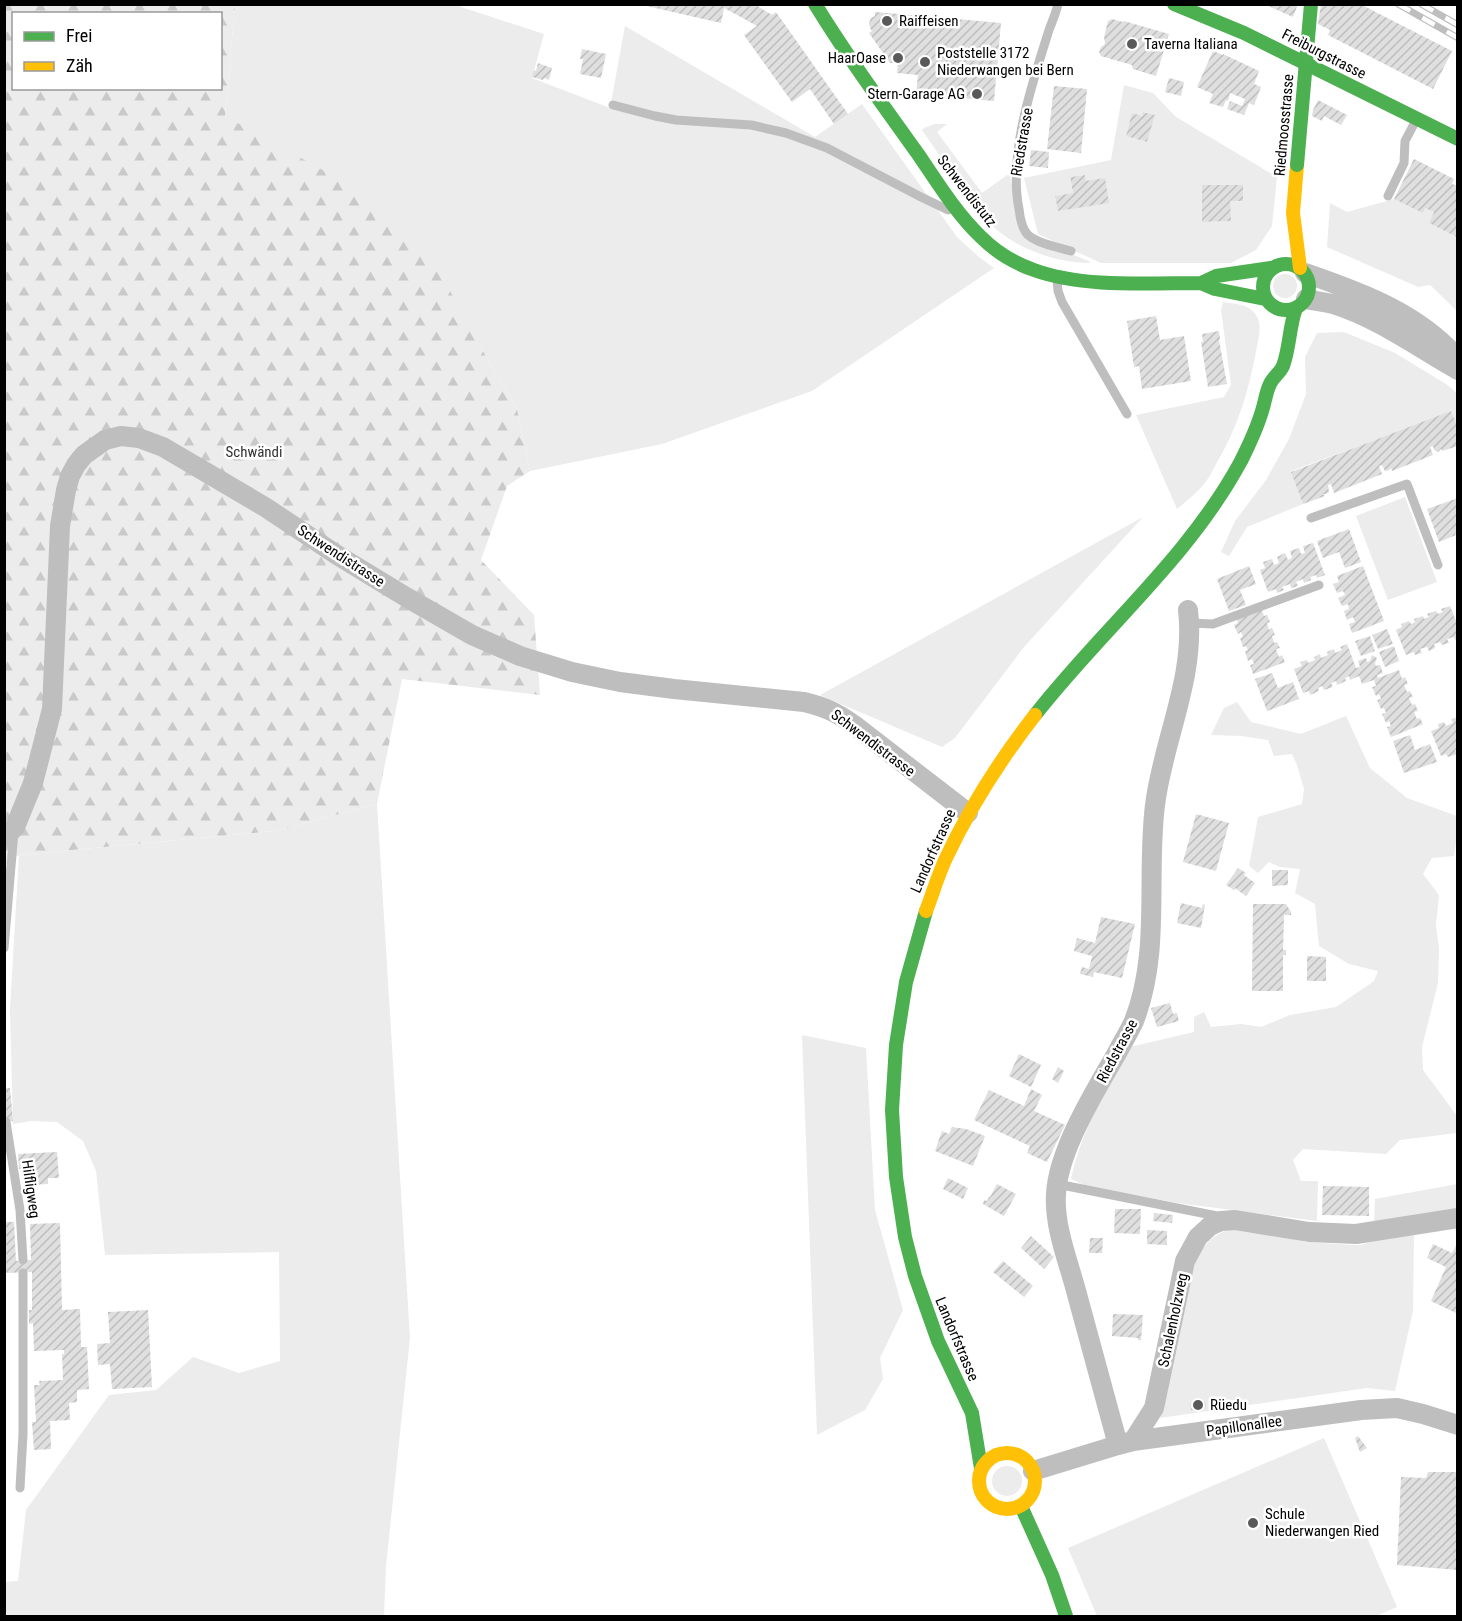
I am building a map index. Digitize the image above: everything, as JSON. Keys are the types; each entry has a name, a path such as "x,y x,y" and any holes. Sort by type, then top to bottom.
{"street":[{"name":"Schwendistutz","path":"815,4 841,46 961,215 978,235 1002,254 1027,267 1057,276 1113,282 1202,283 1269,307"},
{"name":"Freiburgstrasse","path":"1174,4 1244,33 1458,139"},
{"name":"Riedmoosstrasse","path":"1303,271 1293,213 1311,4"},
{"name":"Riedmoosstrasse","path":"1283,231 1293,213"},
{"name":"Schwendistutz","path":"1202,283 1216,276 1275,262"},
{"path":"1458,359 1430,332 1382,302 1288,263 1275,262 1267,272 1262,284 1269,307 1283,310 1301,303 1331,304 1365,317 1396,333 1458,370"},
{"path":"1301,303 1309,286 1303,271"},
{"name":"Landorfstrasse","path":"1021,1506 1012,1510 1003,1510 987,1502 981,1494 978,1479 981,1468 972,1414 935,1334 921,1297 903,1224 896,1176 892,1107 895,1051 909,967 936,880 968,813 998,763 1027,723 1156,580 1203,521 1242,458 1257,425 1270,384 1282,367 1291,320 1301,303"},
{"name":"Landorfstrasse","path":"1267,369 1270,384"},
{"name":"Schwendistrasse","path":"10,832 33,783 52,709 60,526 66,490 70,476 84,455 105,440 121,436 151,441 178,455 266,507 359,569 472,635 520,656 572,672 620,682 804,702 822,706 854,725 968,813"},
{"name":"Riedstrasse","path":"1126,1443 1061,1237 1056,1204 1057,1184 1077,1126 1133,1023 1146,984 1150,946 1154,809 1186,674 1190,645 1189,616"},
{"name":"Schalenholzweg","path":"1126,1443 1154,1408 1185,1261 1198,1237 1210,1226 1221,1221 1235,1220 1302,1232 1356,1234 1458,1218"},
{"name":"Papillonallee","path":"1034,1471 1126,1443 1361,1410 1397,1408 1458,1425"},
{"name":"Landorfstrasse","path":"972,1414 1012,1453 1029,1463 1034,1471"},
{"path":"981,1468 991,1457 1012,1453"},
{"path":"1034,1471 1032,1495 1021,1506 1052,1575 1066,1617"}],"lane":[{"name":"Riedstrasse","path":"1058,4 1038,66 1023,124 1015,185 1021,222 1027,233 1036,240 1071,251"},
{"path":"613,105 676,120 751,125 786,133 827,148 961,215"},
{"path":"1388,196 1404,164 1405,141 1417,119"},
{"path":"1057,276 1058,291 1062,302 1127,414"},
{"path":"1311,518 1407,484 1438,565"},
{"path":"1189,616 1214,624 1319,585"},
{"path":"4,948 10,832"},
{"name":"Hilfligweg","path":"6,1122 20,1210 23,1260"},
{"name":"Schalenholzweg","path":"1057,1184 1235,1220"},
{"path":"20,1488 23,1434 23,1273"}],"green space":[{"name":"Schwändi","path":"5,5 235,5 225,116 355,188 430,254 517,409 530,471 507,486 481,560 534,615 540,695 402,679 377,804 275,831 19,855 5,865"},
{"path":"235,5 455,5 544,34 532,78 610,108 625,26 815,137 862,104 957,237 994,268 812,391 662,444 530,471 517,409 480,346 225,116"},
{"path":"1124,85 1153,93 1176,117 1277,177 1272,226 1256,250 1231,263 1101,263 1038,234 1024,178 1111,160","holes":["1144,112 1155,115 1147,142 1126,136 1132,114 1142,116","1085,175 1097,204 1058,211 1055,196 1073,193 1070,177","1202,185 1243,185 1230,201 1230,221 1202,222"]},
{"path":"935,124 947,124 937,132 982,193 1007,175 1010,176 1021,231 1090,263 1060,260 1032,251 994,228 977,210 922,130"},
{"path":"1394,199 1423,212 1425,208 1434,212 1429,223 1457,238 1457,311 1430,285 1418,287 1327,247 1330,203 1347,212"},
{"path":"1285,274 1290,275 1296,281 1296,291 1290,297 1285,298 1280,297 1274,291 1273,286 1274,281 1280,275"},
{"path":"1223,302 1246,307 1253,311 1258,319 1259,333 1253,366 1241,409 1210,476 1177,509 1136,415 1224,397 1231,385 1221,310"},
{"path":"1344,332 1395,353 1457,393 1457,425 1451,412 1291,471 1303,504 1247,527 1229,556 1221,552 1235,521 1266,480 1289,439 1306,394 1305,357 1317,333"},
{"path":"1405,497 1437,582 1388,600 1356,516"},
{"path":"1143,517 1024,647 955,738 942,747 820,695"},
{"path":"1237,702 1251,722 1301,734 1346,716 1370,768 1407,798 1457,816 1454,856 1432,858 1423,874 1439,895 1436,925 1439,948 1438,983 1422,1047 1423,1070 1457,1116 1457,1133 1400,1140 1386,1154 1303,1149 1293,1160 1301,1181 1318,1181 1317,1221 1178,1203 1086,1186 1071,1179 1088,1127 1130,1047 1194,1032 1194,1017 1204,1012 1211,1027 1241,1024 1261,1027 1290,1015 1336,1007 1374,981 1378,971 1349,964 1319,946 1315,904 1295,893 1300,869 1280,867 1269,862 1258,873 1249,866 1258,817 1302,804 1304,789 1292,754 1274,756 1268,740 1211,735 1224,708"},
{"path":"377,804 410,1338 386,1566 384,1616 5,1616 4,1582 18,1581 26,1510 109,1395 156,1390 193,1357 239,1373 280,1361 279,1252 105,1255 96,1171 83,1141 57,1122 31,1121 13,1124 10,1009 19,855 275,831"},
{"path":"802,1035 866,1048 875,1210 903,1310 880,1358 883,1379 865,1410 817,1435"},
{"path":"1457,1184 1457,1210 1374,1224 1375,1199"},
{"path":"1231,1229 1268,1233 1306,1242 1353,1245 1362,1245 1381,1238 1414,1232 1413,1311 1395,1391 1367,1388 1160,1418 1193,1265 1208,1242"},
{"path":"1324,1438 1397,1607 1376,1616 1097,1616 1068,1548"},
{"path":"1007,1466 1018,1470 1022,1481 1018,1492 1007,1496 996,1492 992,1481 996,1470"}],"building":[{"path":"638,4 754,4 772,15 776,12 848,114 834,124 810,89 792,102 744,35 757,26 724,8 721,23"},
{"path":"1264,4 1298,4 1293,17"},
{"path":"1321,4 1360,4 1452,51 1433,89 1328,35 1330,30 1318,24"},
{"path":"875,12 923,18 923,16 1001,23 994,101 916,94 918,75 897,73 898,63 890,63 869,33 872,31 869,23 875,16"},
{"path":"1112,19 1169,34 1156,76 1133,69 1132,65 1101,56 1099,52 1105,43 1104,37 1108,21"},
{"path":"582,49 606,54 601,78 580,74"},
{"path":"1213,51 1259,71 1254,84 1261,87 1254,105 1249,103 1244,115 1227,109 1230,101 1242,106 1245,99 1230,93 1223,107 1209,103 1213,94 1197,87"},
{"path":"538,63 552,68 549,80 532,77"},
{"path":"1169,78 1184,82 1181,96 1165,92"},
{"path":"1054,86 1087,89 1081,153 1047,149"},
{"path":"1318,100 1347,115 1341,125 1324,116 1322,121 1312,116"},
{"path":"1143,112 1155,115 1147,142 1126,136 1132,113 1142,116"},
{"path":"1031,150 1049,152 1048,168 1029,166"},
{"path":"1414,159 1454,179 1452,184 1458,186 1458,238 1429,223 1434,212 1425,208 1423,213 1394,199"},
{"path":"1085,175 1086,181 1105,178 1109,203 1058,211 1055,196 1073,193 1070,177"},
{"path":"1202,185 1243,185 1243,201 1230,201 1231,221 1202,222"},
{"path":"1156,316 1160,340 1184,336 1191,381 1142,389 1139,366 1134,367 1127,321"},
{"path":"1219,331 1227,384 1208,387 1201,342 1203,342 1202,334"},
{"path":"1451,411 1458,428 1458,446 1442,451 1441,449 1438,452 1433,446 1430,447 1433,455 1392,471 1391,468 1385,471 1382,465 1379,466 1382,474 1334,493 1331,484 1328,485 1329,492 1323,494 1325,496 1303,504 1291,472"},
{"path":"1458,498 1458,533 1439,542 1427,509"},
{"path":"1349,529 1361,562 1345,568 1339,552 1323,558 1317,541"},
{"path":"1313,543 1325,575 1317,578 1316,575 1310,577 1311,580 1304,583 1303,579 1296,582 1298,586 1291,588 1290,584 1282,587 1284,590 1277,593 1276,589 1268,592 1260,570 1265,568 1263,562 1272,559 1274,565 1279,563 1277,557 1285,553 1288,560 1292,558 1290,551 1299,548 1301,554 1305,553 1303,546"},
{"path":"1249,566 1256,584 1240,590 1246,605 1229,611 1217,579"},
{"path":"1363,566 1384,621 1352,633 1349,624 1355,622 1353,617 1347,620 1344,611 1349,609 1348,604 1342,606 1338,598 1345,595 1343,591 1337,593 1333,584 1339,582 1337,576"},
{"path":"1450,606 1458,626 1458,639 1455,640 1454,637 1447,639 1449,643 1434,644 1435,648 1429,651 1427,647 1420,649 1422,653 1415,655 1414,652 1406,655 1396,630 1402,627 1401,624 1409,621 1411,624 1415,622 1414,619 1423,616 1424,619 1429,617 1427,614 1436,611 1438,614 1443,612 1441,609"},
{"path":"1261,608 1264,616 1267,615 1270,622 1267,623 1269,630 1272,628 1275,635 1272,636 1274,643 1277,642 1280,648 1276,649 1279,657 1282,655 1285,662 1253,674 1250,665 1254,664 1252,659 1248,661 1245,651 1248,650 1246,646 1243,647 1240,638 1243,637 1241,632 1238,634 1234,625 1238,623 1236,617"},
{"path":"1387,629 1393,644 1378,649 1372,635"},
{"path":"1370,636 1375,651 1361,656 1355,641"},
{"path":"1347,644 1356,668 1360,667 1358,661 1366,658 1367,662 1370,661 1372,655 1377,658 1376,666 1380,665 1383,673 1377,675 1378,678 1399,670 1402,679 1405,677 1408,684 1404,685 1407,692 1410,691 1413,697 1409,698 1418,711 1414,712 1417,719 1420,718 1423,724 1391,737 1387,727 1391,726 1389,721 1386,723 1382,714 1386,713 1384,708 1381,709 1377,700 1381,699 1379,694 1376,696 1372,687 1376,686 1374,680 1362,684 1359,676 1350,680 1349,676 1345,678 1346,681 1337,685 1336,681 1331,683 1333,687 1324,690 1322,686 1318,688 1319,691 1310,695 1309,691 1303,693 1294,669 1302,666 1300,662 1307,660 1308,663 1320,654 1321,658 1328,655 1327,652 1334,649 1335,653"},
{"path":"1394,646 1399,661 1385,667 1379,652"},
{"path":"1272,673 1278,688 1293,682 1299,699 1267,711 1255,679"},
{"path":"1458,717 1458,750 1455,750 1457,754 1448,757 1446,754 1441,756 1431,731 1439,728 1438,724 1444,722 1446,726 1453,723 1451,719"},
{"path":"1410,735 1415,750 1430,744 1437,762 1404,773 1393,741"},
{"path":"1196,814 1229,823 1216,871 1183,862"},
{"path":"1238,868 1255,883 1246,896 1226,885"},
{"path":"1272,870 1288,870 1288,885 1272,886"},
{"path":"1181,903 1202,908 1203,904 1205,905 1201,928 1177,923"},
{"path":"1253,904 1286,904 1291,912 1291,915 1284,915 1283,950 1286,950 1286,955 1283,955 1283,991 1252,991"},
{"path":"1101,917 1135,924 1122,978 1094,972 1093,977 1080,974 1082,967 1089,969 1092,956 1074,951 1077,938 1095,943"},
{"path":"1307,956 1326,957 1326,981 1307,981"},
{"path":"1170,1003 1173,1014 1177,1013 1179,1021 1157,1027 1151,1008"},
{"path":"1019,1054 1041,1065 1031,1087 1009,1076"},
{"path":"1058,1067 1064,1071 1058,1083 1052,1079"},
{"path":"4,1088 10,1088 13,1121 4,1122"},
{"path":"1031,1089 1042,1095 1034,1111 1065,1125 1047,1162 1027,1153 1030,1146 974,1120 989,1090 1024,1106"},
{"path":"952,1127 985,1136 973,1166 935,1151 942,1131 949,1134"},
{"path":"57,1152 59,1178 48,1178 48,1184 31,1185 27,1168 19,1169 18,1154"},
{"path":"948,1178 968,1188 963,1199 943,1189"},
{"path":"997,1184 1016,1194 1004,1216 983,1204"},
{"path":"1323,1186 1369,1187 1369,1216 1322,1215"},
{"path":"1115,1209 1141,1209 1140,1234 1114,1233"},
{"path":"1154,1213 1173,1215 1172,1223 1153,1221"},
{"path":"4,1222 14,1222 16,1261 31,1260 30,1224 60,1223 62,1310 80,1309 81,1347 87,1347 89,1389 77,1390 77,1402 69,1403 70,1420 50,1421 51,1449 34,1450 32,1422 36,1422 34,1385 40,1385 39,1381 63,1380 62,1354 64,1350 34,1351 33,1323 29,1324 29,1310 32,1310 32,1272 6,1273"},
{"path":"1147,1230 1167,1231 1167,1245 1147,1244"},
{"path":"1031,1236 1054,1257 1044,1269 1021,1248"},
{"path":"1090,1238 1103,1238 1102,1253 1089,1253"},
{"path":"1458,1242 1458,1314 1431,1301 1446,1267 1427,1258 1433,1244 1452,1253"},
{"path":"1003,1261 1033,1286 1024,1297 993,1272"},
{"path":"148,1310 152,1387 112,1389 110,1364 98,1365 97,1344 110,1343 108,1312"},
{"path":"1113,1314 1143,1315 1141,1340 1112,1336"},
{"path":"1205,1401 1206,1408 1191,1410 1190,1403"},
{"path":"1358,1436 1367,1448 1360,1452 1355,1438"},
{"path":"1428,1472 1458,1472 1458,1570 1397,1565 1401,1477 1426,1478"}],"railway":[{"path":"1398,4 1458,38"},
{"path":"1421,4 1458,25"}],"traffic: fast":[{"path":"815,4 955,208 993,248 1019,264 1053,276 1073,280 1116,283 1201,283 1215,289 1265,299"},
{"path":"1174,4 1244,33 1458,139"},
{"path":"1297,165 1311,4"},
{"path":"1286,264 1295,265 1303,270 1308,278 1309,287 1308,296 1303,304 1295,309 1286,310 1277,309 1269,304 1264,296 1263,287 1264,278 1269,270 1277,265 1286,264"},
{"path":"1201,283 1216,276 1271,268"},
{"path":"1035,715 1170,562 1220,497 1250,443 1267,390 1283,366 1296,308"},
{"path":"926,911 906,982 896,1045 892,1110 896,1177 905,1237 915,1276 938,1341 972,1413 981,1468"},
{"path":"1021,1506 1052,1575 1066,1616"}],"traffic: slow":[{"path":"1297,165 1293,213 1300,268"},
{"path":"926,911 943,864 975,802 1035,715"},
{"path":"1001,1453 1013,1453 1023,1457 1031,1465 1035,1481 1031,1497 1023,1505 1013,1509 1001,1509 991,1505 983,1497 979,1487 979,1475 983,1465 991,1457 1001,1453"}],"place":[{"name":"Raiffeisen","path":"887,21"},
{"name":"Taverna Italiana","path":"1132,44"},
{"name":"HaarOase","path":"898,58"},
{"name":"Poststelle 3172 Niederwangen bei Bern","path":"925,62"},
{"name":"Stern-Garage AG","path":"977,94"},
{"name":"Rüedu","path":"1198,1405"},
{"name":"Schule Niederwangen Ried","path":"1253,1523"}]}
